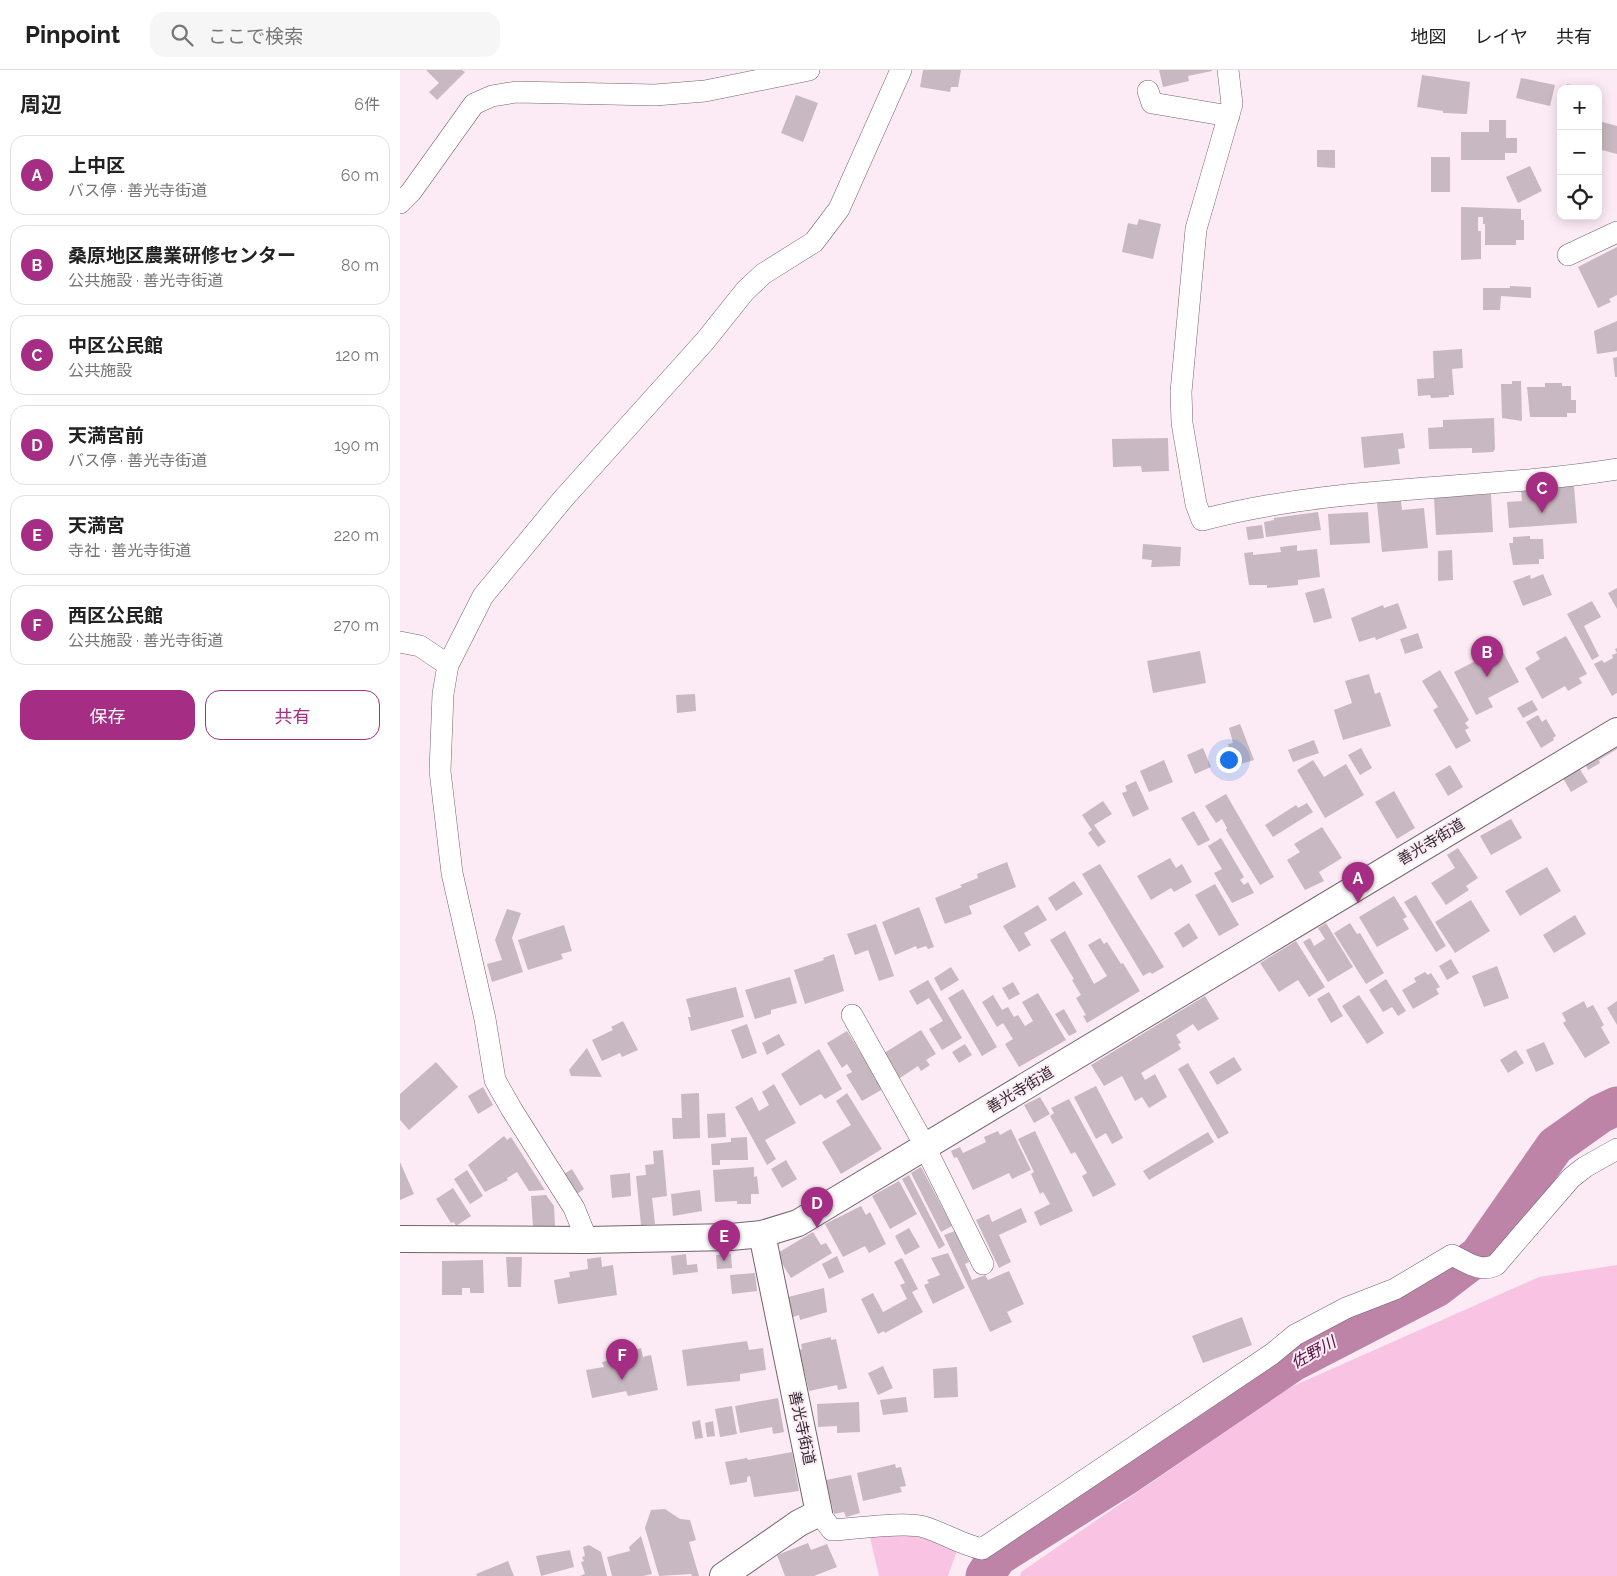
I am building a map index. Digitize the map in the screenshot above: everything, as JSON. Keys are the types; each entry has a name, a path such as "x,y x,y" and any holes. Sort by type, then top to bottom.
{"street":[{"path":"400,203 411,192 474,104 492,96 516,92 655,94 705,91 809,70"},
{"path":"586,1240 574,1208 495,1080 485,1019 452,873 440,771 443,694 448,665 483,596 563,499 705,342 745,291 763,274 814,242 839,208 901,70"},
{"path":"1228,70 1232,104 1196,228 1181,392 1182,423 1196,504 1202,520 1248,508 1417,487 1617,469"},
{"path":"1148,91 1152,102 1229,116"},
{"path":"1568,255 1617,232"},
{"path":"400,642 420,646 448,665"},
{"name":"善光寺街道","path":"819,1513 762,1234 798,1223 1617,731"},
{"path":"852,1015 925,1148 983,1264"},
{"path":"723,1576 799,1522 819,1513 832,1530 880,1526 923,1526 962,1545 982,1549 1272,1354 1295,1335 1346,1308 1395,1289 1452,1254 1478,1268 1488,1270 1496,1266 1571,1178 1585,1167 1617,1149"},
{"path":"400,1239 586,1240 731,1238 762,1234"}],"shaded area":[{"path":"1617,1265 1617,1576 1020,1576 1021,1572 1291,1387 1539,1277"},
{"path":"922,1532 958,1548 948,1576 879,1576 869,1533"}],"building":[{"path":"426,70 462,70 465,72 437,100 429,92 439,83"},
{"path":"923,70 961,70 958,87 951,87 950,92 920,87"},
{"path":"1159,70 1212,71 1188,76 1189,81 1163,87"},
{"path":"1422,75 1470,82 1467,114 1443,113 1443,111 1417,107"},
{"path":"1521,78 1555,85 1550,106 1516,98"},
{"path":"796,95 818,103 803,142 781,133"},
{"path":"1489,120 1506,120 1506,138 1517,138 1517,153 1505,153 1505,160 1461,160 1461,132 1489,132"},
{"path":"1602,122 1617,126 1617,154 1602,150"},
{"path":"1317,150 1335,150 1335,168 1317,167"},
{"path":"1431,157 1450,157 1450,192 1431,192"},
{"path":"1530,166 1542,191 1518,203 1506,177"},
{"path":"1461,207 1521,209 1521,220 1524,220 1524,240 1516,240 1516,245 1485,245 1485,224 1483,224 1483,217 1478,217 1478,231 1481,231 1481,259 1461,260"},
{"path":"1139,219 1161,224 1153,259 1122,252 1128,223 1137,225"},
{"path":"1617,247 1617,295 1609,299 1611,302 1598,308 1578,267"},
{"path":"1510,286 1531,287 1531,298 1501,296 1500,310 1483,310 1483,288 1510,288"},
{"path":"1617,321 1617,351 1597,354 1594,331"},
{"path":"1462,349 1463,368 1452,369 1454,395 1431,398 1430,395 1418,396 1417,379 1434,378 1433,351"},
{"path":"1617,357 1617,377 1615,377 1613,358"},
{"path":"1512,381 1521,381 1522,421 1502,418 1501,384 1512,384"},
{"path":"1545,383 1562,383 1562,386 1571,386 1571,400 1576,400 1576,413 1567,413 1567,417 1530,417 1527,387 1545,387"},
{"path":"1494,418 1495,449 1493,452 1472,453 1472,448 1429,449 1428,428 1443,427 1443,420"},
{"path":"1403,433 1405,448 1398,449 1400,464 1364,468 1361,437"},
{"path":"1168,438 1169,471 1142,472 1141,466 1113,467 1112,439"},
{"path":"1574,486 1577,523 1509,528 1507,502 1522,501 1521,490"},
{"path":"1491,494 1493,532 1436,535 1434,497"},
{"path":"1401,501 1402,510 1424,508 1428,548 1382,552 1377,503"},
{"path":"1318,512 1321,530 1266,537 1264,522 1274,520 1274,518"},
{"path":"1368,512 1370,543 1330,545 1328,514"},
{"path":"1262,525 1264,538 1248,540 1246,527"},
{"path":"1530,536 1530,539 1543,539 1544,559 1539,559 1539,564 1513,565 1509,543 1513,543 1513,537"},
{"path":"1143,544 1181,547 1180,566 1151,567 1152,560 1142,559"},
{"path":"1297,545 1297,551 1317,549 1320,577 1298,580 1298,585 1267,588 1267,585 1249,585 1244,553 1253,552 1253,555 1281,552 1280,547"},
{"path":"1452,550 1453,580 1438,581 1438,551"},
{"path":"1543,574 1552,595 1523,606 1513,581 1530,575 1531,579"},
{"path":"1324,588 1332,618 1314,623 1305,593"},
{"path":"1617,588 1617,609 1608,593"},
{"path":"1592,601 1601,617 1584,626 1599,656 1592,660 1567,614"},
{"path":"1398,603 1407,628 1376,640 1375,637 1359,642 1351,618 1383,605 1384,608"},
{"path":"1418,633 1423,648 1405,654 1400,639"},
{"path":"1566,636 1587,674 1579,678 1582,683 1568,691 1565,686 1542,699 1525,668 1540,659 1536,652"},
{"path":"1501,648 1519,682 1488,698 1493,707 1476,715 1454,672"},
{"path":"1200,651 1206,683 1153,693 1147,661"},
{"path":"1617,653 1617,693 1612,696 1594,664 1602,660 1604,663 1613,658 1612,655"},
{"path":"1440,670 1469,720 1465,723 1469,728 1465,730 1471,741 1456,749 1433,710 1438,707 1422,681"},
{"path":"1369,674 1375,694 1380,692 1391,726 1343,740 1334,710 1352,703 1345,681"},
{"path":"695,694 696,711 677,713 676,695"},
{"path":"1532,700 1538,710 1523,718 1517,708"},
{"path":"1538,715 1542,722 1546,719 1556,736 1553,738 1554,740 1541,748 1526,722"},
{"path":"1240,724 1254,760 1234,766 1228,744 1233,743 1229,728"},
{"path":"1314,740 1319,753 1293,762 1288,750"},
{"path":"1617,746 1617,749 1599,760 1600,763 1588,770 1586,765"},
{"path":"1203,748 1211,767 1195,774 1187,755"},
{"path":"1361,748 1372,768 1360,775 1348,755"},
{"path":"1164,760 1173,782 1149,792 1140,771"},
{"path":"1313,760 1324,777 1346,764 1364,795 1325,818 1297,770"},
{"path":"1450,765 1463,787 1448,796 1435,774"},
{"path":"1579,768 1588,782 1571,792 1563,778"},
{"path":"1136,781 1149,809 1133,817 1122,793 1127,791 1125,786"},
{"path":"1394,791 1415,828 1397,839 1375,802"},
{"path":"1226,794 1274,877 1260,885 1226,830 1227,828 1222,819 1216,823 1205,806"},
{"path":"1103,801 1112,814 1094,825 1106,842 1098,847 1088,833 1092,830 1082,815"},
{"path":"1307,803 1313,812 1273,837 1265,825 1296,805 1298,808"},
{"path":"1194,811 1210,840 1198,846 1181,818"},
{"path":"1511,819 1522,838 1491,855 1480,836"},
{"path":"1322,827 1342,858 1319,872 1324,881 1305,890 1287,860 1300,852 1294,844"},
{"path":"1221,838 1244,877 1240,880 1244,885 1248,882 1254,893 1232,903 1214,873 1222,869 1208,846"},
{"path":"1458,848 1478,878 1466,886 1469,890 1446,905 1431,883 1455,868 1447,855"},
{"path":"1170,858 1176,868 1182,864 1192,882 1174,892 1171,888 1151,900 1137,876"},
{"path":"1007,862 1016,887 969,906 972,914 945,924 935,898 978,878 977,874"},
{"path":"1100,864 1164,967 1152,974 1150,972 1143,976 1082,874"},
{"path":"1547,867 1561,891 1520,916 1505,891"},
{"path":"1074,881 1083,894 1056,911 1048,898"},
{"path":"1215,884 1239,925 1219,936 1195,895"},
{"path":"1416,895 1446,946 1436,952 1404,902"},
{"path":"1394,896 1407,917 1403,919 1409,929 1377,947 1359,917"},
{"path":"1471,900 1490,931 1455,953 1435,922"},
{"path":"1038,905 1047,920 1024,933 1031,945 1019,952 1003,926"},
{"path":"919,907 934,947 928,949 926,946 917,949 916,946 895,955 882,922"},
{"path":"507,909 521,913 512,938 523,972 492,982 487,964 502,960 495,940"},
{"path":"1575,915 1586,934 1554,953 1543,935"},
{"path":"1189,923 1198,938 1183,948 1174,933"},
{"path":"1326,923 1353,967 1328,982 1303,942 1310,938 1314,946 1325,939 1318,928"},
{"path":"1350,923 1357,934 1360,933 1384,973 1366,984 1334,933"},
{"path":"876,924 894,976 879,981 868,950 855,955 847,934"},
{"path":"564,925 572,951 561,954 563,959 528,970 518,940"},
{"path":"1065,931 1094,984 1107,976 1088,945 1100,938 1104,944 1107,942 1121,964 1123,963 1140,991 1087,1023 1083,1016 1086,1015 1076,998 1081,995 1072,980 1074,979 1050,940"},
{"path":"1296,941 1325,987 1309,997 1298,980 1279,992 1260,963"},
{"path":"834,954 844,991 805,1004 794,970 824,960 823,958"},
{"path":"1451,959 1459,973 1447,980 1439,966"},
{"path":"1497,966 1509,998 1484,1007 1472,976"},
{"path":"951,967 959,980 941,991 934,978"},
{"path":"1425,972 1428,975 1431,973 1440,987 1436,989 1439,994 1413,1009 1402,990 1416,982 1414,978"},
{"path":"790,977 797,1003 771,1010 771,1014 755,1019 745,990"},
{"path":"1386,979 1406,1011 1398,1016 1392,1007 1383,1012 1369,990"},
{"path":"928,980 962,1038 942,1050 929,1029 943,1021 929,998 917,1005 909,991"},
{"path":"1013,982 1020,994 1009,1000 1002,988"},
{"path":"736,987 744,1017 691,1031 688,1017 691,1017 686,999"},
{"path":"963,989 997,1047 982,1056 948,998"},
{"path":"1329,992 1343,1016 1331,1023 1317,999"},
{"path":"1038,993 1066,1040 1019,1067 1005,1044 1013,1039 1003,1023 997,1027 982,1002 993,995 1002,1010 1008,1007 1014,1017 1018,1015 1025,1026 1033,1021 1022,1002"},
{"path":"1359,995 1384,1033 1367,1044 1342,1006"},
{"path":"1205,996 1219,1019 1198,1031 1193,1024 1176,1035 1181,1043 1178,1044 1181,1049 1141,1073 1145,1080 1155,1074 1167,1097 1149,1108 1142,1097 1135,1101 1122,1076 1104,1086 1091,1065"},
{"path":"1584,1001 1587,1008 1593,1005 1604,1025 1601,1027 1610,1043 1585,1058 1563,1023 1566,1021 1562,1013"},
{"path":"1617,1001 1617,1025 1607,1008"},
{"path":"1064,1009 1077,1032 1069,1036 1055,1014"},
{"path":"623,1021 638,1050 622,1057 620,1053 602,1061 592,1040 613,1030 611,1027"},
{"path":"747,1024 757,1053 742,1059 731,1030"},
{"path":"921,1030 936,1054 926,1060 930,1065 921,1071 918,1066 897,1080 881,1055"},
{"path":"847,1031 883,1089 862,1101 846,1075 852,1072 847,1064 842,1068 827,1043"},
{"path":"779,1034 785,1045 767,1055 762,1043"},
{"path":"1544,1042 1554,1064 1536,1072 1526,1050"},
{"path":"965,1044 972,1055 959,1063 952,1052"},
{"path":"587,1048 602,1077 571,1076 569,1070"},
{"path":"819,1049 842,1089 825,1099 821,1094 800,1106 781,1074"},
{"path":"1516,1050 1524,1063 1508,1073 1500,1060"},
{"path":"1234,1057 1242,1070 1217,1085 1209,1072"},
{"path":"436,1062 458,1087 409,1130 400,1120 400,1094"},
{"path":"1188,1063 1229,1133 1218,1139 1178,1069"},
{"path":"774,1084 796,1123 765,1140 776,1159 767,1165 735,1107 752,1097 759,1111 769,1105 762,1092"},
{"path":"1096,1086 1123,1138 1112,1144 1106,1133 1096,1139 1074,1097"},
{"path":"483,1087 493,1105 478,1114 468,1096"},
{"path":"699,1093 700,1138 673,1139 672,1118 682,1118 681,1094"},
{"path":"847,1093 882,1149 841,1174 822,1142 851,1125 836,1101"},
{"path":"1040,1097 1050,1114 1034,1123 1024,1105"},
{"path":"1069,1099 1116,1185 1093,1197 1082,1176 1087,1173 1075,1152 1071,1154 1050,1116 1054,1113 1051,1108"},
{"path":"725,1113 726,1137 708,1138 707,1114"},
{"path":"1011,1129 1031,1170 1012,1179 1009,1173 973,1190 957,1157 954,1158 951,1151 960,1147 963,1153 986,1142 984,1137 998,1131 1000,1135"},
{"path":"1035,1131 1073,1211 1040,1226 1034,1212 1050,1204 1043,1192 1040,1194 1031,1174 1034,1172 1018,1139"},
{"path":"1208,1132 1214,1142 1149,1180 1143,1171"},
{"path":"504,1136 507,1140 511,1137 545,1190 529,1191 517,1172 507,1178 508,1180 485,1192 468,1165"},
{"path":"747,1137 748,1160 720,1160 720,1165 712,1165 711,1144 731,1142 731,1138"},
{"path":"663,1150 667,1196 652,1198 655,1224 641,1225 636,1176 646,1175 645,1165 654,1164 653,1151"},
{"path":"786,1160 797,1179 782,1188 771,1169"},
{"path":"400,1162 414,1194 400,1200"},
{"path":"754,1167 754,1177 757,1176 759,1194 751,1194 751,1204 737,1204 737,1201 715,1202 713,1170"},
{"path":"921,1167 952,1226 941,1232 911,1173"},
{"path":"572,1169 584,1189 577,1194 564,1174"},
{"path":"467,1170 483,1196 470,1204 454,1179"},
{"path":"630,1173 631,1196 612,1198 610,1175"},
{"path":"909,1175 945,1245 939,1249 902,1179"},
{"path":"899,1181 917,1214 890,1229 872,1196"},
{"path":"453,1188 471,1216 456,1226 454,1222 451,1223 436,1199"},
{"path":"700,1190 702,1211 673,1216 671,1194"},
{"path":"546,1195 554,1206 555,1226 533,1227 531,1196"},
{"path":"861,1206 866,1215 870,1212 886,1244 869,1253 865,1246 843,1257 825,1224"},
{"path":"1021,1208 1027,1222 999,1235 1011,1262 999,1268 976,1220 989,1214 992,1222"},
{"path":"909,1228 920,1247 905,1255 895,1236"},
{"path":"955,1231 969,1262 965,1264 972,1280 985,1275 988,1280 1009,1271 1024,1304 1007,1312 1012,1322 990,1332 944,1235"},
{"path":"813,1232 821,1245 826,1243 832,1253 791,1278 776,1254"},
{"path":"948,1253 965,1288 933,1304 924,1285 929,1283 927,1280 940,1275 931,1258"},
{"path":"686,1254 687,1265 697,1264 698,1272 673,1275 671,1256"},
{"path":"731,1254 732,1268 717,1269 716,1255"},
{"path":"837,1256 844,1272 829,1279 822,1264"},
{"path":"506,1257 522,1257 521,1287 508,1287"},
{"path":"601,1257 602,1267 613,1265 617,1295 558,1304 554,1280 570,1277 569,1272 588,1269 587,1259"},
{"path":"902,1258 918,1289 912,1292 923,1312 885,1333 884,1331 878,1334 861,1299 873,1293 883,1312 907,1299 900,1285 905,1283 894,1262"},
{"path":"483,1260 484,1293 470,1293 470,1288 462,1288 462,1295 442,1295 442,1261"},
{"path":"755,1273 757,1291 732,1294 730,1275"},
{"path":"824,1288 827,1312 800,1320 799,1315 793,1317 788,1297"},
{"path":"1242,1317 1252,1345 1203,1363 1192,1336"},
{"path":"831,1337 831,1340 836,1339 847,1388 838,1390 837,1385 809,1391 799,1350 802,1349 801,1344"},
{"path":"747,1341 749,1350 763,1348 766,1370 740,1374 740,1381 687,1386 682,1350"},
{"path":"641,1348 643,1357 651,1355 658,1390 628,1396 626,1391 592,1398 586,1370 604,1367 602,1362 626,1357 626,1353"},
{"path":"883,1366 893,1388 878,1395 868,1373"},
{"path":"957,1367 958,1397 934,1398 933,1369"},
{"path":"906,1397 908,1412 883,1415 880,1400"},
{"path":"778,1398 784,1432 773,1434 772,1427 740,1433 735,1406"},
{"path":"859,1402 860,1432 837,1433 837,1426 818,1427 817,1404"},
{"path":"732,1406 737,1434 720,1437 715,1409"},
{"path":"700,1420 703,1438 695,1439 692,1422"},
{"path":"713,1421 715,1436 707,1437 705,1423"},
{"path":"792,1452 799,1491 754,1497 750,1476 747,1477 747,1482 730,1485 725,1462"},
{"path":"895,1464 896,1468 901,1467 906,1486 900,1487 902,1492 863,1501 857,1473"},
{"path":"851,1475 860,1513 846,1517 844,1512 834,1514 826,1480"},
{"path":"665,1509 680,1519 690,1520 696,1540 689,1542 699,1576 692,1576 691,1574 659,1576 645,1528 651,1510"},
{"path":"641,1536 652,1574 643,1576 612,1576 607,1557 630,1551 629,1547"},
{"path":"808,1543 811,1550 827,1544 837,1567 814,1576 785,1576 777,1555"},
{"path":"589,1545 601,1552 607,1576 580,1576 585,1574 581,1562 584,1561 582,1557 585,1556 583,1547"},
{"path":"570,1550 574,1567 541,1576 536,1556"},
{"path":"508,1561 514,1576 477,1576 476,1574"}],"waterway":[{"name":"佐野川","path":"985,1576 997,1557 1127,1475 1293,1362 1436,1288 1479,1255 1555,1146 1600,1114 1617,1106"}],"place":[{"name":"中区公民館","path":"1542,513"},
{"name":"桑原地区農業研修センター","path":"1487,677"},
{"name":"上中区","path":"1358,903"},
{"name":"天満宮前","path":"817,1228"},
{"name":"天満宮","path":"724,1261"},
{"name":"西区公民館","path":"622,1380"}]}
